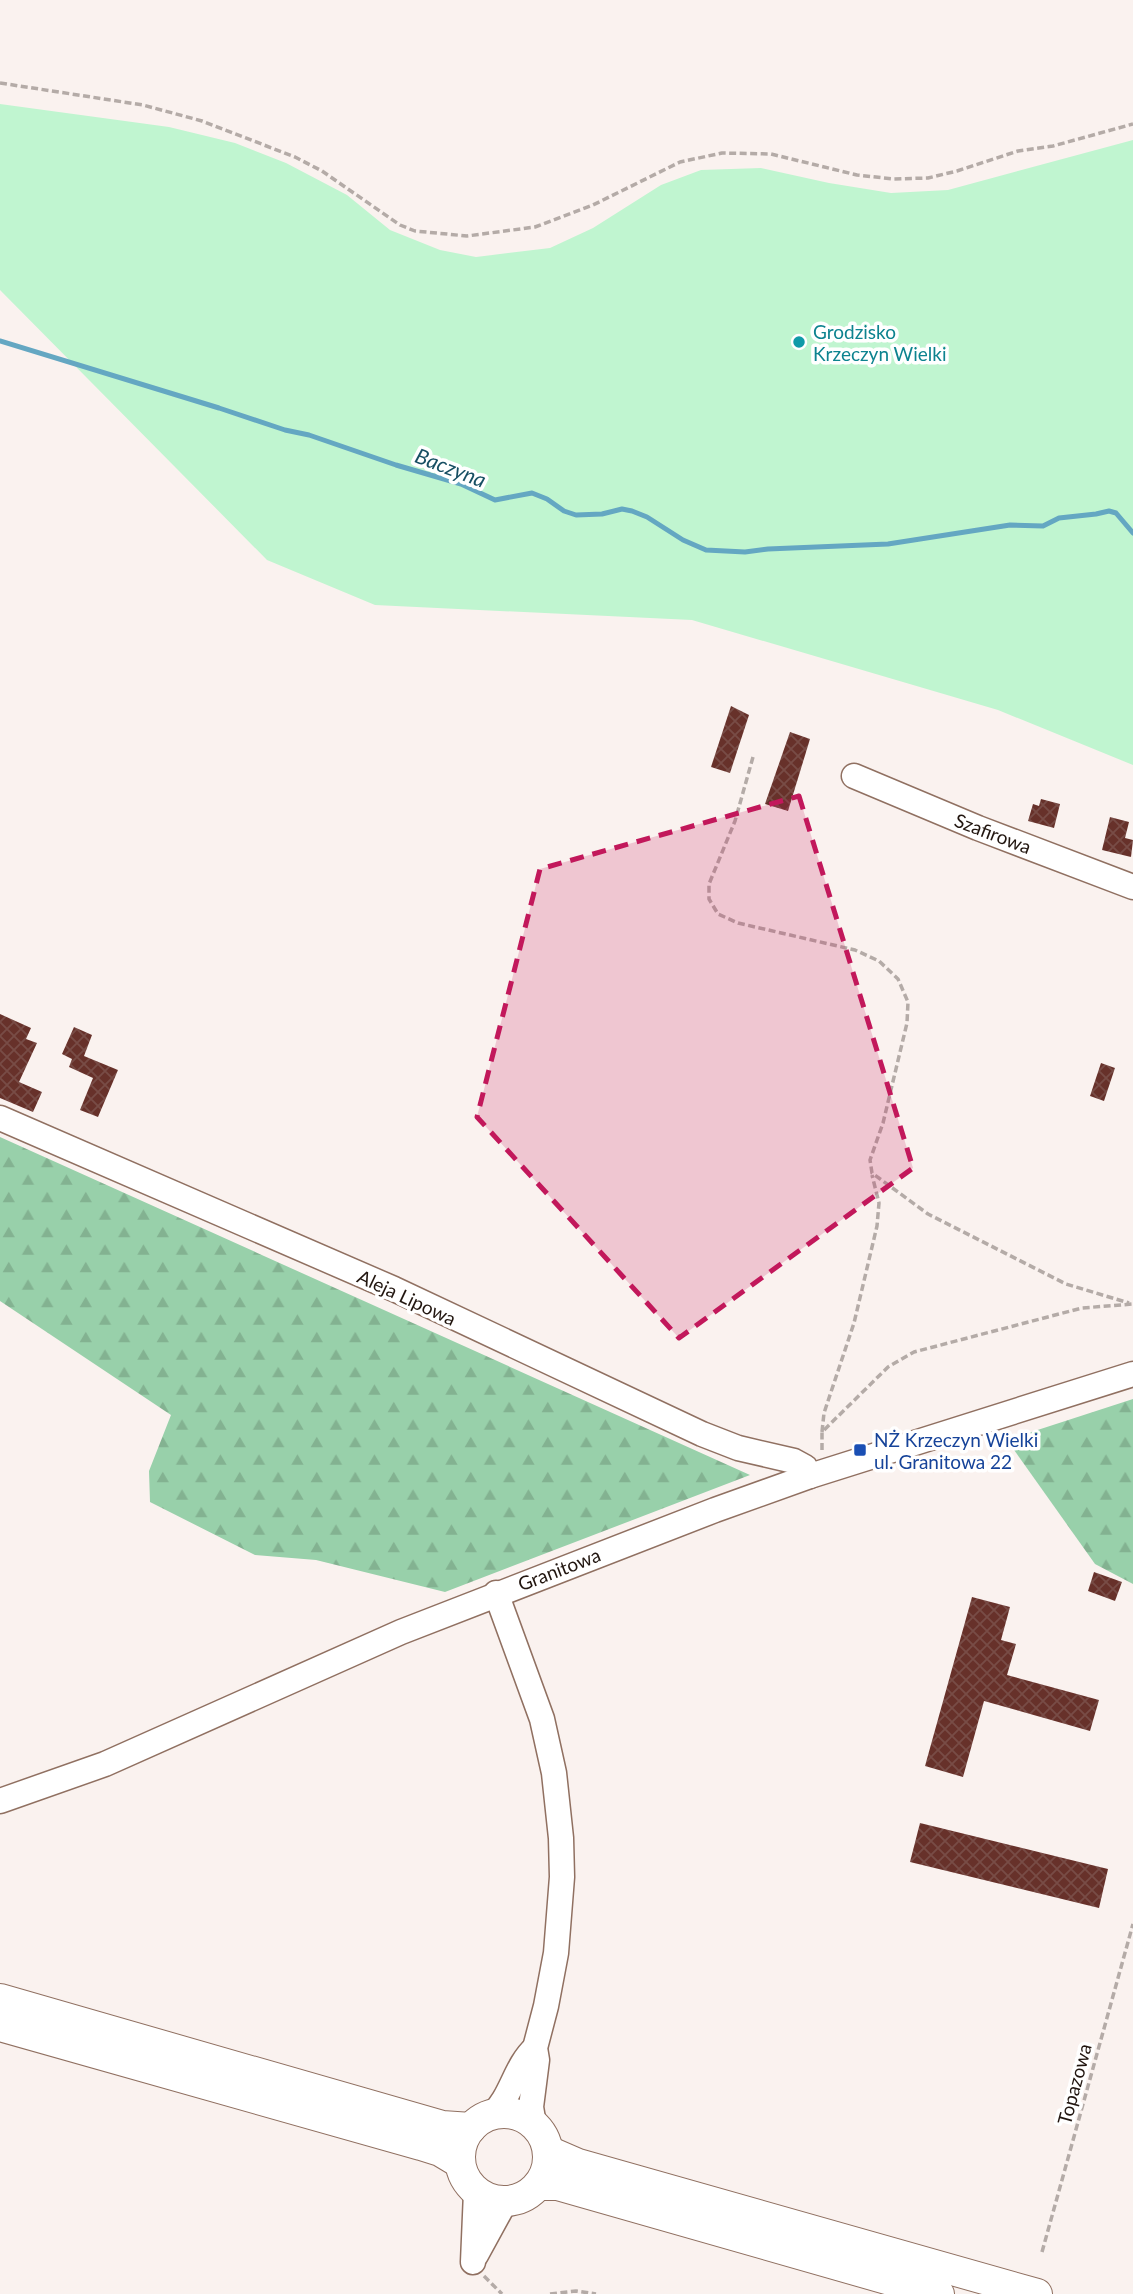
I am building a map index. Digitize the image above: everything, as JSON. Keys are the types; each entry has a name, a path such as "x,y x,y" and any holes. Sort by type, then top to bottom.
{"main road":[{"path":"0,1999 442,2126 481,2121 507,2113 522,2117 541,2138 578,2164 1037,2294"},
{"path":"0,2026 373,2131 440,2151 460,2163"},
{"path":"481,2121 464,2138 460,2163 463,2174 476,2192 490,2199 505,2202 517,2200 538,2185 545,2175 541,2138"},
{"path":"538,2185 558,2185 939,2294"}],"street":[{"name":"Szafirowa","path":"854,776 978,828 1133,887"},
{"name":"Aleja Lipowa","path":"0,1118 394,1289 709,1437 738,1448 794,1461 816,1474"},
{"name":"Granitowa","path":"0,1801 105,1764 366,1646 496,1593 734,1502 1133,1374"},
{"path":"496,1593 542,1719 558,1805 562,1877 559,1927 553,1974 535,2048 537,2060 531,2107 541,2138"},
{"path":"481,2121 503,2101 524,2060 535,2048"},
{"path":"476,2192 472,2262 505,2202"}],"path":[{"path":"0,83 143,105 201,121 295,157 321,171 400,225 415,231 467,236 535,227 593,205 680,162 722,153 771,154 857,175 894,179 928,178 1018,150 1053,146 1133,124"},
{"path":"753,757 735,821 709,884 709,900 718,914 738,923 855,950 879,961 898,979 908,1002 907,1023 883,1124 870,1160 879,1203 877,1226 854,1323 824,1413 816,1474"},
{"path":"872,1173 928,1214 1066,1284 1131,1304"},
{"path":"822,1433 888,1367 915,1352 1082,1308 1131,1304"},
{"name":"Topazowa","path":"1042,2252 1133,1924"},
{"path":"550,2294 576,2291 596,2294"}],"highlighted area":[{"path":"799,796 913,1168 679,1338 477,1117 540,869"}],"green space":[{"path":"0,104 169,127 235,143 286,163 347,195 390,230 440,250 476,257 550,248 593,228 661,185 701,170 761,168 891,193 948,190 1133,140 1133,765 998,710 692,620 375,605 267,560 0,290"},
{"path":"0,1137 750,1475 445,1592 316,1560 255,1555 150,1502 149,1471 171,1415 0,1301"},
{"path":"1133,1399 1133,1584 1095,1564 1007,1440"}],"building":[{"path":"731,706 749,715 730,773 711,767"},
{"path":"790,732 810,739 788,811 765,804"},
{"path":"1041,799 1060,804 1054,828 1028,821 1033,804 1039,806"},
{"path":"1110,817 1129,822 1125,838 1133,840 1131,857 1102,850"},
{"path":"0,1014 31,1028 26,1039 37,1043 19,1082 42,1092 33,1112 0,1098"},
{"path":"74,1027 92,1035 84,1056 118,1070 98,1117 80,1110 93,1078 69,1067 72,1059 62,1054"},
{"path":"1101,1063 1115,1068 1104,1101 1090,1096"},
{"path":"1094,1572 1122,1582 1115,1601 1088,1591"},
{"path":"972,1597 1010,1607 1001,1640 1016,1644 1007,1675 1099,1700 1090,1731 984,1701 963,1777 925,1766"},
{"path":"920,1823 1108,1869 1099,1908 910,1862"}],"waterway":[{"name":"Baczyna","path":"0,341 285,430 309,435 461,484 495,500 532,493 576,515 602,514 622,509 632,511 706,550 745,552 888,544 1010,525 1043,526 1059,518 1109,511 1116,513 1133,533"}],"place":[{"name":"Grodzisko Krzeczyn Wielki","path":"799,342"},
{"name":"NŻ Krzeczyn Wielki ul. Granitowa 22","path":"860,1450"}]}
